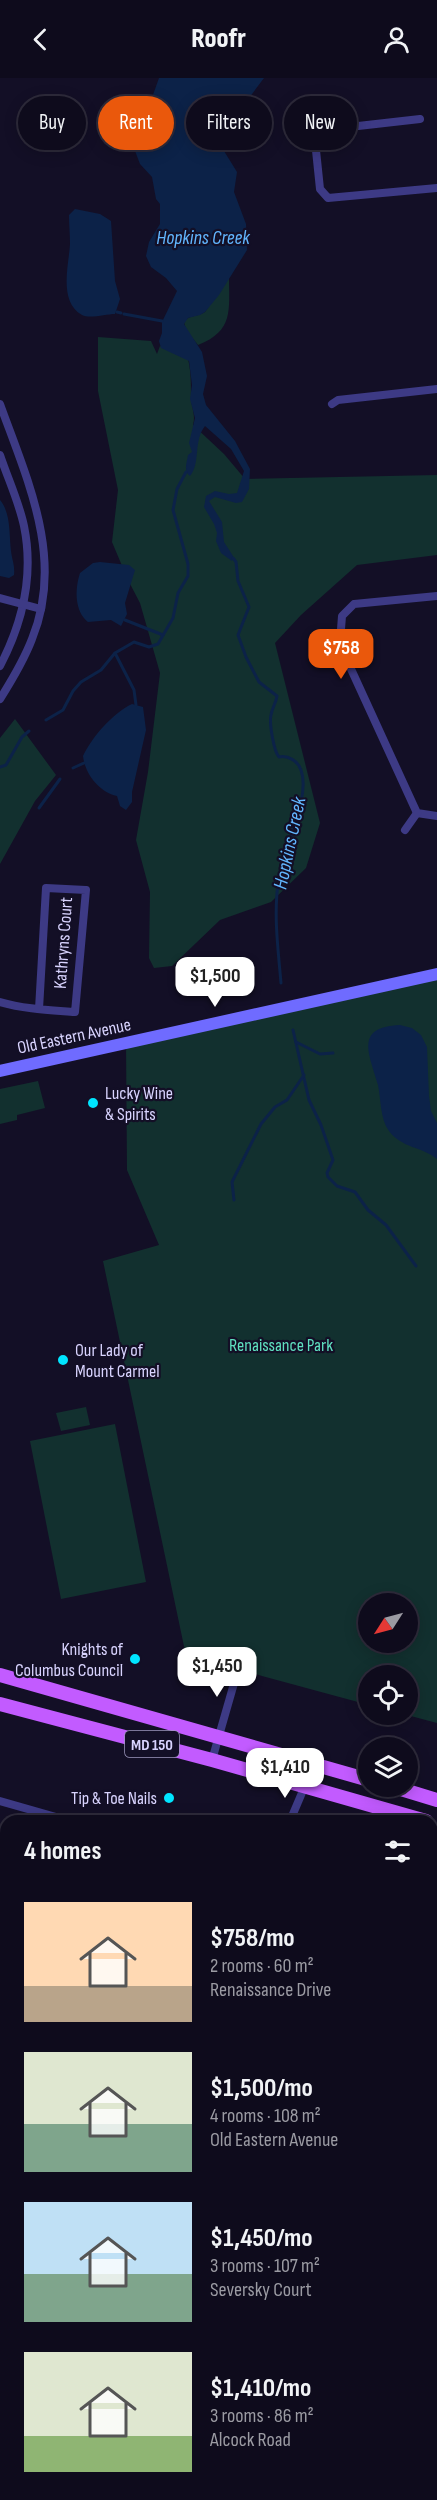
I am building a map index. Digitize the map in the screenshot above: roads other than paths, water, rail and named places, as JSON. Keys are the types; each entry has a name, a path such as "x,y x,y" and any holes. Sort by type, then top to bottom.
{"main road":[{"name":"MD 150","path":"0,1675 358,1777"},
{"name":"MD 150","path":"0,1704 212,1760 404,1815"},
{"path":"418,1794 437,1800"}],"street":[{"path":"420,119 314,131 320,189 328,198 437,188"},
{"path":"332,404 338,400 437,389"},
{"path":"0,404 39,514 46,576 41,609 32,639 0,699"},
{"path":"0,456 24,525 28,557 24,605 16,633 0,666"},
{"path":"417,813 351,669 341,629 342,616 346,609 354,604 437,596"},
{"path":"0,598 41,609"},
{"path":"417,813 437,816"},
{"path":"405,830 417,813"},
{"name":"Kathryns Court","path":"0,1002 39,1009 75,1012 86,890 46,888 39,1009"},
{"name":"Old Eastern Avenue","path":"0,1071 437,974"},
{"path":"212,1760 239,1666"},
{"path":"293,1815 304,1788"},
{"path":"0,1801 49,1815"}],"water":[{"name":"Hopkins Creek","path":"159,78 264,78 250,96 186,96 186,150 224,150 237,172 234,192 246,224 247,250 219,295 205,312 188,318 184,324 202,352 207,376 203,394 206,405 235,441 250,469 249,489 242,502 236,503 215,497 209,501 222,522 224,542 233,556 232,561 221,553 216,541 217,533 214,524 204,507 206,496 215,491 237,493 244,471 231,449 205,426 199,438 193,471 190,476 187,472 188,455 192,452 189,443 195,418 190,399 192,385 189,361 161,348 159,341 162,322 177,291 166,278 151,267 146,256 149,242 160,224 160,204 156,199 152,177 140,164 135,150 174,150 174,96 153,96"},
{"path":"75,209 100,214 111,221 115,281 120,299 115,314 85,316 75,309 70,301 67,292 69,215"},
{"path":"0,500 8,517 10,531 14,575 9,578 0,576"},
{"path":"93,563 129,565 135,570 125,603 127,614 121,626 111,620 88,622 78,606 77,585 80,573"},
{"path":"132,704 143,707 146,730 132,792 132,802 126,810 120,806 117,796 104,791 90,776 83,756 104,726"},
{"path":"400,1025 412,1028 421,1035 427,1047 429,1096 431,1111 437,1123 437,1159 394,1137 384,1121 368,1044 370,1037 376,1031"}],"waterway":[{"path":"117,312 121,313"},
{"path":"124,314 162,321"},
{"name":"Hopkins Creek","path":"46,720 63,710 73,691 81,682 101,670 115,653 134,642 149,647 158,644 173,618 178,593 188,576 188,564 173,510 177,489 186,472"},
{"name":"Hopkins Creek","path":"233,558 236,562 238,581 249,607 238,635 259,682 277,696 271,719 272,737 277,754 279,757 289,758 298,764 303,781 300,808 282,865 277,890 281,983"},
{"path":"125,620 163,635"},
{"name":"Hopkins Creek","path":"115,653 134,690 136,705"},
{"name":"Hopkins Creek","path":"0,767 6,765 22,737 29,731"},
{"path":"73,768 84,763"},
{"path":"39,808 60,779"},
{"path":"293,1030 309,1100 321,1125 333,1160 327,1173 328,1177 337,1186 355,1192 368,1210 386,1225 416,1266"},
{"path":"296,1042 320,1054 333,1053"},
{"path":"234,1200 232,1182 261,1124 275,1107 287,1100 304,1075"}],"place":[{"name":"Lucky Wine & Spirits","path":"93,1103"},
{"name":"Our Lady of Mount Carmel","path":"63,1360"},
{"name":"Knights of Columbus Council","path":"135,1659"},
{"name":"Tip & Toe Nails","path":"169,1798"}],"park label":[{"name":"Renaissance Park","path":"281,1345"}]}
